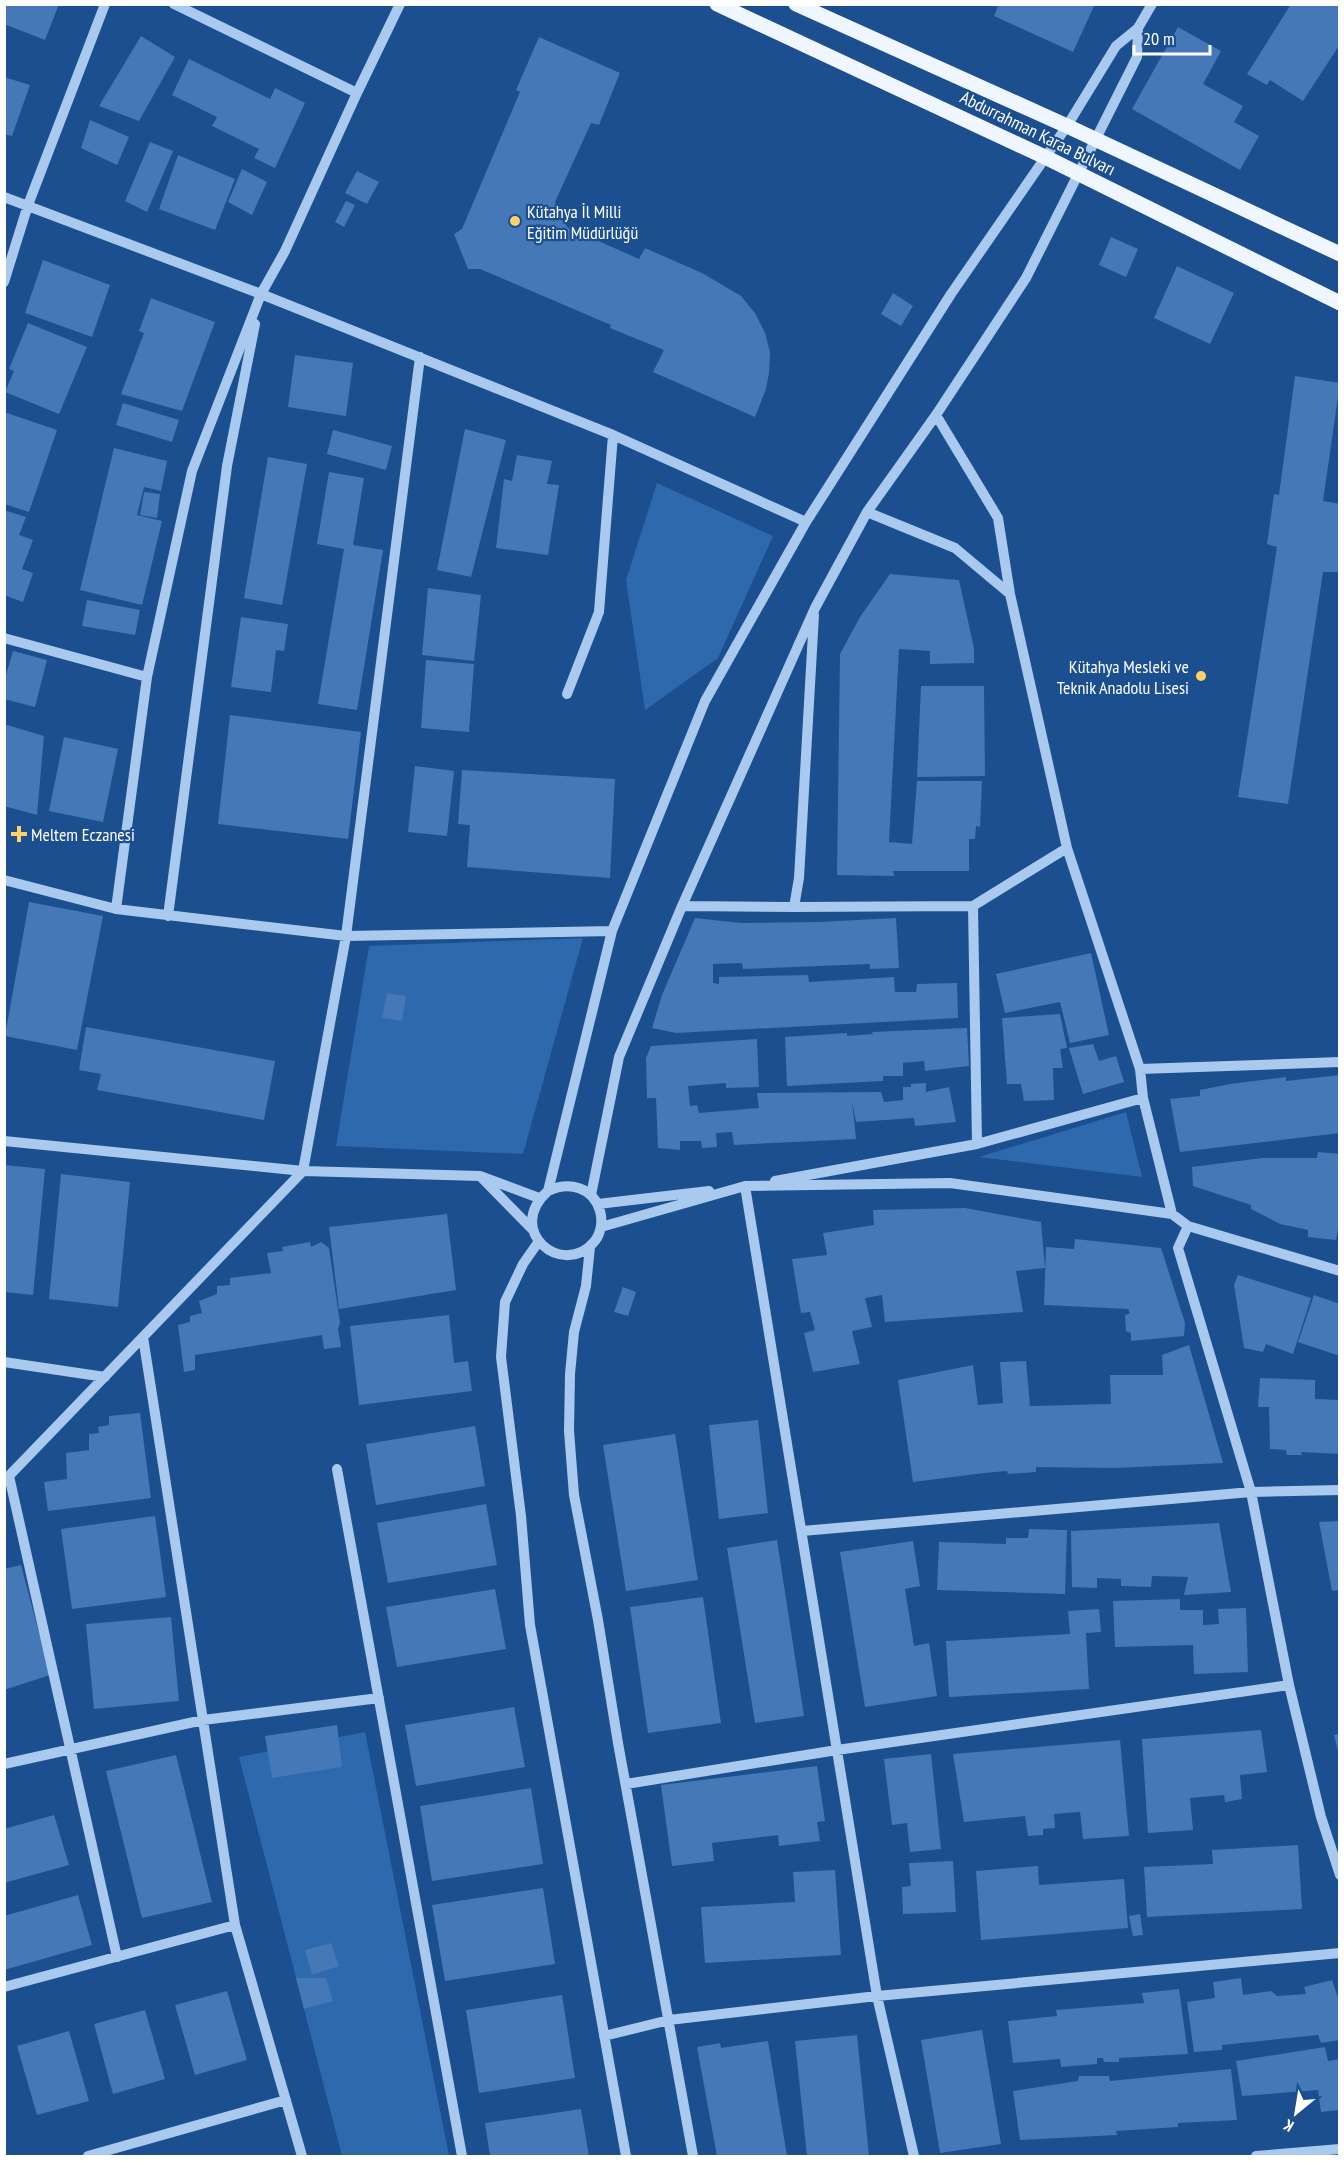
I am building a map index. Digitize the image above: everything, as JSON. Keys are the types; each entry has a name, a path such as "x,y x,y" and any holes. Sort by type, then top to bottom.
{"main road":[{"name":"Abdurrahman Karaa Bulvarı","path":"717,4 1046,157 1340,303"},
{"name":"Abdurrahman Karaa Bulvarı","path":"796,4 1096,139 1340,254"}],"street":[{"path":"4,282 28,205 105,4"},
{"path":"174,4 357,93"},
{"path":"116,909 147,677 192,471 261,294 285,251 400,4"},
{"path":"4,1141 303,1171 480,1176 544,1194 559,1186 570,1185 581,1188 598,1204 601,1227 597,1238 590,1246 580,1253 557,1254 538,1241 531,1220 534,1208 544,1194 612,931 705,701 806,522 951,294 1067,126 1116,46 1138,28 1152,4"},
{"path":"591,1195 620,1057 682,906 815,608 867,512 936,415 1026,278 1137,57 1138,28"},
{"path":"4,197 261,294 614,435 806,522"},
{"path":"168,916 227,466 261,294"},
{"path":"117,1957 7,1479 303,1171 346,936 420,357"},
{"path":"936,415 998,518 1010,594 1067,848 1140,1069 1143,1098 1172,1214"},
{"path":"567,694 599,612 614,435"},
{"path":"867,512 955,548 1010,594"},
{"path":"794,907 799,878 815,608"},
{"path":"4,638 147,677"},
{"path":"682,906 973,906 1067,848"},
{"path":"4,880 116,909 346,936 612,931"},
{"path":"973,906 977,1144"},
{"path":"1140,1069 1340,1062"},
{"path":"598,1204 745,1186 977,1144 1143,1098"},
{"path":"480,1176 533,1230"},
{"path":"601,1227 745,1186 950,1183 1172,1214 1188,1226 1340,1271"},
{"path":"745,1186 877,1996 914,2157"},
{"path":"1188,1226 1178,1248 1251,1492 1289,1685 1321,1817 1340,1875"},
{"path":"538,1241 523,1264 505,1302 501,1357 520,1504 530,1625 626,2157"},
{"path":"590,1246 586,1286 574,1332 570,1374 569,1431 574,1495 693,2157"},
{"path":"143,1337 235,1925 302,2157"},
{"path":"4,1362 105,1377"},
{"path":"337,1469 462,2157"},
{"path":"802,1531 1251,1492 1340,1490"},
{"path":"626,1784 837,1750 1289,1685"},
{"path":"4,1764 203,1720 379,1698"},
{"path":"4,1987 235,1925"},
{"path":"604,2036 669,2020 877,1996 1340,1953"},
{"path":"88,2157 286,2100"},
{"path":"1256,2157 1340,2149"}],"shaded area":[{"path":"657,483 773,536 718,658 645,710 626,580"},
{"path":"583,938 523,1154 336,1146 369,946"},
{"path":"1126,1112 1142,1177 979,1157"},
{"path":"365,1732 449,2156 342,2156 239,1757"}],"building":[{"path":"4,4 59,4 45,40 4,24"},
{"path":"999,4 1095,4 1073,52 994,16"},
{"path":"1291,4 1340,4 1340,44 1303,101 1270,80 1267,85 1247,74"},
{"path":"1178,27 1221,51 1203,84 1243,106 1234,122 1259,136 1240,170 1132,109"},
{"path":"141,36 175,57 139,121 99,106"},
{"name":"Kütahya İl Milli Eğitim Müdürlüğü","path":"539,37 620,73 599,125 591,123 555,202 567,227 639,259 645,248 702,273 741,296 755,313 765,333 770,352 766,389 755,417 653,372 664,350 480,269 468,269 454,234 462,229 520,92 516,90"},
{"path":"189,59 270,99 275,88 305,103 275,168 254,158 259,149 212,126 217,117 172,95"},
{"path":"4,77 30,85 12,136 4,134"},
{"path":"90,120 129,137 117,165 81,148"},
{"path":"150,142 173,151 147,212 125,201"},
{"path":"178,155 235,179 215,230 159,209"},
{"path":"242,169 267,182 252,215 228,202"},
{"path":"357,171 379,182 367,204 345,193"},
{"path":"346,201 355,205 344,227 335,222"},
{"path":"1111,237 1138,249 1126,277 1099,265"},
{"path":"43,260 110,285 92,337 25,313"},
{"path":"1177,266 1234,293 1210,344 1154,318"},
{"path":"893,293 913,306 901,326 881,314"},
{"path":"151,298 215,322 182,411 121,394 144,333 139,331"},
{"path":"28,323 87,347 59,414 5,392 14,371 9,369"},
{"path":"295,355 353,363 346,416 288,407"},
{"path":"1295,376 1340,383 1323,501 1340,504 1340,572 1323,572 1288,804 1238,797 1277,547 1267,544 1274,494 1279,495"},
{"path":"123,403 179,420 172,442 116,425"},
{"path":"4,412 57,430 29,512 4,504"},
{"path":"465,429 506,440 471,577 437,570"},
{"path":"333,430 392,446 386,470 327,454"},
{"path":"114,448 167,461 161,491 144,487 137,515 162,521 142,605 80,590"},
{"path":"517,455 552,461 547,484 559,485 548,555 496,548 504,479 512,481"},
{"path":"268,457 307,464 282,605 244,598"},
{"path":"329,472 364,478 353,545 383,550 357,710 318,704 344,549 317,544"},
{"path":"144,492 160,494 157,518 140,515"},
{"path":"4,510 26,517 19,535 33,540 22,569 33,573 23,602 4,595"},
{"path":"890,574 959,580 974,648 974,663 930,664 930,651 899,649 889,842 912,844 917,781 982,781 980,827 976,826 975,839 969,839 969,871 893,871 894,876 837,875 840,654 860,617"},
{"path":"428,588 481,595 474,661 422,655"},
{"path":"87,600 140,610 135,635 82,626"},
{"path":"241,617 288,624 284,651 276,650 271,692 231,687"},
{"path":"13,651 47,660 35,707 4,699 4,682"},
{"path":"426,660 474,664 469,732 421,728"},
{"path":"921,686 984,686 985,776 917,777"},
{"path":"230,715 361,732 348,839 218,824"},
{"path":"4,724 44,736 37,815 4,806"},
{"path":"64,737 118,749 103,822 49,811"},
{"path":"415,766 454,771 447,836 408,832"},
{"path":"462,770 615,779 610,878 467,867 470,825 458,824"},
{"path":"29,902 103,916 77,1050 5,1036"},
{"path":"695,918 741,923 896,918 899,968 870,969 870,964 743,969 742,963 713,964 713,983 719,984 719,977 808,975 809,982 894,977 895,992 916,992 917,984 957,983 958,1018 676,1033 652,1028 662,995"},
{"path":"1091,953 1109,1035 1070,1043 1060,1002 1005,1013 996,974"},
{"path":"387,993 406,996 402,1021 382,1018"},
{"path":"1060,1014 1067,1048 1060,1049 1063,1068 1053,1068 1054,1100 1024,1101 1021,1084 1007,1084 1002,1018"},
{"path":"86,1027 275,1061 264,1120 97,1090 101,1074 79,1070"},
{"path":"967,1028 969,1066 925,1071 924,1061 903,1063 903,1076 883,1076 883,1081 787,1086 785,1037 847,1033 847,1036 873,1034 872,1032"},
{"path":"757,1039 759,1087 726,1088 726,1083 688,1086 690,1106 697,1105 699,1113 759,1108 757,1093 881,1092 884,1102 903,1100 903,1087 926,1083 926,1092 949,1087 956,1122 915,1126 914,1118 856,1122 852,1101 856,1139 734,1145 732,1132 716,1133 717,1147 702,1148 701,1141 680,1141 680,1150 658,1148 656,1098 647,1098 646,1058 651,1046"},
{"path":"1093,1044 1099,1061 1116,1056 1124,1082 1083,1094 1069,1048"},
{"path":"1340,1075 1340,1133 1180,1152 1170,1099 1200,1096 1200,1090 1230,1084 1286,1077 1286,1081"},
{"path":"1318,1152 1340,1154 1340,1218 1336,1240 1308,1237 1308,1230 1280,1224 1251,1209 1251,1205 1193,1186 1192,1167 1262,1158 1317,1158"},
{"path":"4,1165 45,1169 33,1295 4,1292"},
{"path":"61,1174 130,1182 118,1307 49,1299"},
{"path":"965,1208 1041,1222 1045,1268 1016,1271 1023,1312 885,1322 882,1295 865,1298 872,1327 852,1331 860,1364 813,1372 804,1333 815,1330 810,1312 801,1313 792,1259 827,1255 823,1233 874,1225 873,1210"},
{"path":"447,1214 456,1290 339,1309 329,1227"},
{"path":"1075,1239 1161,1248 1185,1323 1184,1336 1131,1341 1131,1333 1126,1331 1125,1315 1130,1313 1128,1309 1044,1305 1046,1247 1074,1249"},
{"path":"310,1242 311,1247 321,1242 329,1248 340,1323 338,1329 341,1347 324,1349 322,1335 195,1355 195,1370 184,1372 178,1325 190,1322 190,1316 202,1313 199,1301 217,1294 217,1286 230,1285 230,1278 271,1273 267,1253 283,1251 282,1247"},
{"path":"1238,1275 1311,1298 1293,1354 1266,1344 1263,1352 1244,1348 1234,1285"},
{"path":"623,1287 636,1292 628,1316 614,1312"},
{"path":"1314,1295 1340,1304 1340,1356 1298,1342"},
{"path":"449,1315 454,1363 468,1361 472,1391 359,1405 350,1326"},
{"path":"1189,1345 1223,1463 1114,1468 1036,1467 1036,1472 1008,1474 1007,1471 913,1482 898,1380 973,1365 978,1405 1003,1403 1000,1362 1026,1361 1030,1406 1111,1404 1110,1375 1163,1375 1162,1355"},
{"path":"1260,1378 1315,1380 1315,1399 1340,1400 1340,1454 1301,1452 1302,1455 1287,1455 1286,1450 1270,1449 1269,1407 1258,1407"},
{"path":"140,1413 151,1498 48,1511 44,1482 67,1479 66,1453 89,1450 89,1434 99,1433 98,1427 109,1425 109,1416"},
{"path":"758,1420 768,1513 719,1519 709,1425"},
{"path":"475,1426 485,1486 376,1505 366,1444"},
{"path":"675,1434 698,1580 626,1591 603,1445"},
{"path":"486,1504 497,1565 388,1583 377,1523"},
{"path":"155,1516 166,1597 72,1609 61,1529"},
{"path":"1340,1521 1340,1590 1332,1591 1319,1522"},
{"path":"1219,1523 1231,1592 1184,1595 1188,1577 1152,1576 1151,1587 1121,1586 1121,1579 1097,1578 1097,1588 1072,1587 1071,1531"},
{"path":"1029,1529 1067,1530 1065,1594 937,1590 939,1542 1006,1544 1006,1538 1028,1538"},
{"path":"777,1540 804,1716 755,1723 727,1548"},
{"path":"913,1541 920,1586 905,1589 914,1646 929,1643 937,1696 865,1707 840,1552"},
{"path":"21,1565 50,1675 4,1690 4,1569"},
{"path":"495,1589 506,1649 397,1667 386,1607"},
{"path":"703,1597 721,1723 648,1733 630,1607"},
{"path":"1180,1599 1180,1610 1203,1610 1203,1625 1219,1624 1218,1609 1246,1608 1248,1672 1194,1674 1193,1645 1115,1647 1113,1601"},
{"path":"1099,1609 1101,1632 1086,1633 1089,1689 949,1697 946,1641 1070,1634 1068,1611"},
{"path":"171,1617 179,1701 94,1709 86,1624"},
{"path":"514,1707 525,1767 416,1786 405,1725"},
{"path":"337,1725 342,1767 272,1778 265,1736"},
{"path":"1261,1730 1267,1772 1240,1775 1242,1799 1225,1802 1224,1795 1190,1798 1193,1830 1148,1833 1142,1739"},
{"path":"1340,1734 1340,1755 1339,1755 1334,1735"},
{"path":"1120,1740 1129,1836 1083,1839 1080,1812 1054,1814 1055,1828 1043,1829 1043,1835 1028,1836 1025,1816 964,1822 953,1754"},
{"path":"931,1754 941,1849 910,1852 907,1823 892,1825 884,1759"},
{"path":"176,1755 212,1902 142,1918 106,1771"},
{"path":"817,1766 825,1821 817,1822 820,1841 779,1846 778,1835 712,1843 714,1861 672,1866 661,1785"},
{"path":"531,1788 543,1864 432,1881 420,1806"},
{"path":"54,1815 69,1865 4,1883 4,1829"},
{"path":"1298,1845 1302,1909 1147,1917 1144,1867 1213,1864 1212,1850"},
{"path":"953,1861 956,1912 903,1914 902,1887 911,1886 909,1863"},
{"path":"1038,1866 1039,1885 1124,1879 1128,1928 981,1940 976,1871"},
{"path":"835,1870 841,1955 705,1963 701,1907 795,1902 793,1872"},
{"path":"543,1888 555,1964 445,1981 432,1905"},
{"path":"78,1895 92,1945 4,1970 4,1916"},
{"path":"1140,1914 1143,1935 1133,1936 1129,1916"},
{"path":"331,1943 339,1966 312,1975 305,1950"},
{"path":"296,1978 326,1978 333,2001 304,2009"},
{"path":"1241,1978 1243,1995 1271,1991 1277,1996 1306,1994 1304,1987 1332,1980 1340,2004 1340,2040 1321,2043 1318,2035 1222,2045 1222,2050 1194,2052 1187,2002 1215,1998 1213,1982"},
{"path":"1179,1989 1188,2054 1119,2058 1119,2062 1104,2062 1103,2058 1097,2058 1097,2064 1061,2067 1060,2059 1013,2063 1008,2021 1057,2016 1056,2010 1144,2003 1142,1993"},
{"path":"227,1991 247,2060 195,2075 175,2005"},
{"path":"562,1995 575,2078 479,2093 466,2010"},
{"path":"145,2010 165,2079 113,2094 94,2024"},
{"path":"982,2030 1001,2144 940,2153 921,2040"},
{"path":"69,2031 89,2101 37,2115 17,2046"},
{"path":"857,2035 869,2156 807,2156 795,2041"},
{"path":"768,2041 787,2156 717,2156 697,2047 720,2043 721,2048"},
{"path":"1325,2047 1328,2061 1340,2059 1340,2110 1321,2112 1318,2090 1242,2096 1236,2061"},
{"path":"1231,2069 1237,2120 1178,2123 1178,2127 1116,2131 1117,2135 1020,2140 1013,2091 1078,2081 1079,2076 1109,2076 1110,2081"},
{"path":"581,2109 589,2156 490,2156 485,2123"}],"place":[{"name":"Kütahya İl Milli Eğitim Müdürlüğü","path":"515,221"},
{"name":"Kütahya Mesleki ve Teknik Anadolu Lisesi","path":"1201,676"},
{"name":"Meltem Eczanesi","path":"19,834"}]}
